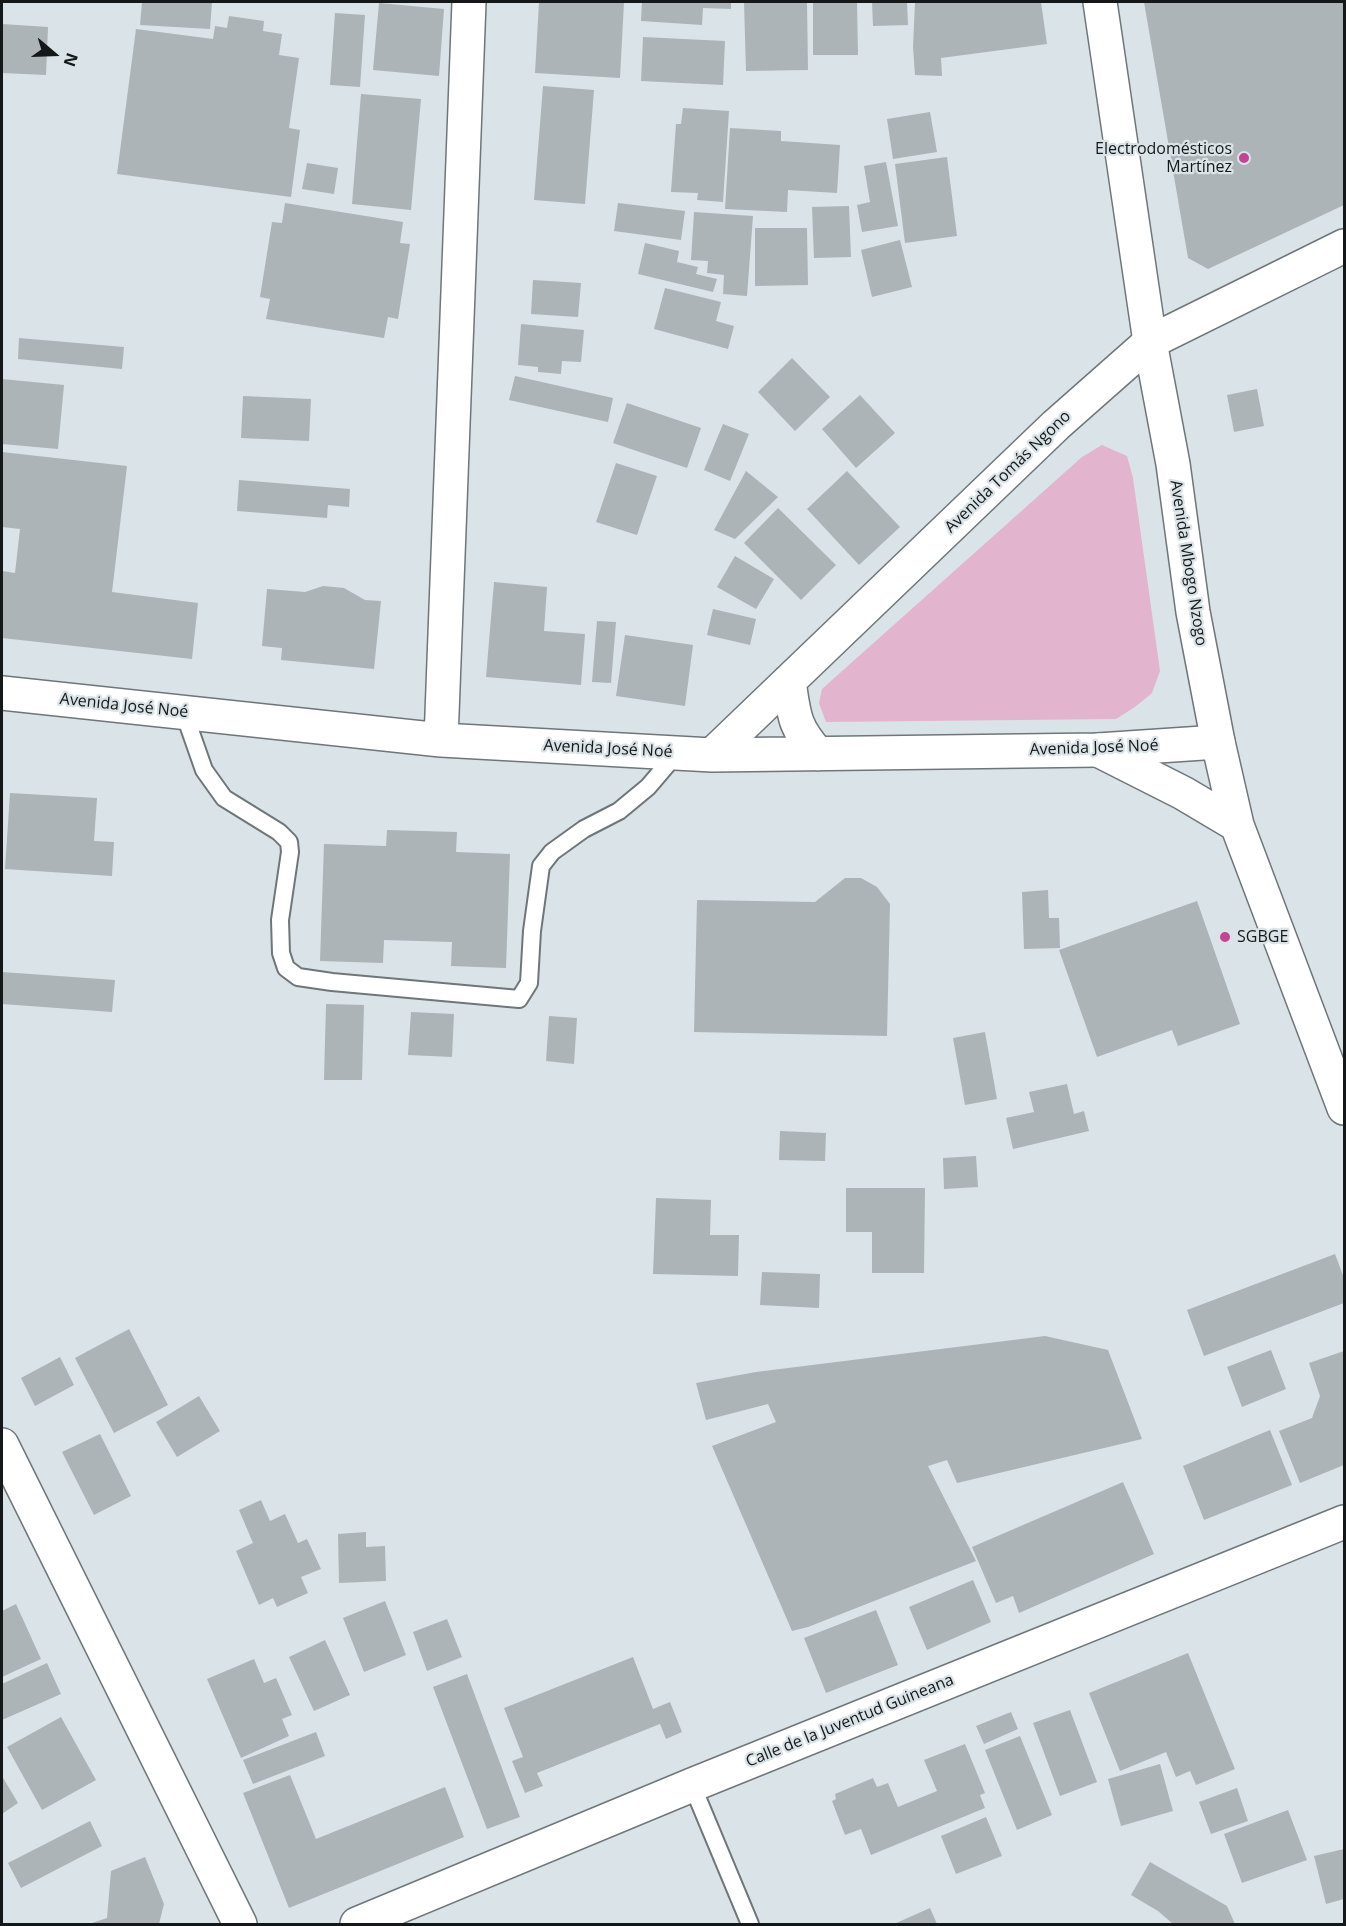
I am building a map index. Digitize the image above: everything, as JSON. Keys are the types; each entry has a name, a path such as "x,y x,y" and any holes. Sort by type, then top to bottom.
{"street":[{"path":"441,740 469,2"},
{"name":"Avenida Mbogo Nzogo","path":"1100,2 1150,342 1173,464 1193,612 1218,742 1237,825 1344,1108"},
{"name":"Avenida Tomás Ngono","path":"712,755 1056,425 1150,342 1344,246"},
{"path":"789,681 794,719 798,729 818,754"},
{"name":"Avenida José Noé","path":"2,693 441,740 712,755 1098,750 1218,742"},
{"path":"1098,750 1183,793 1237,825"},
{"path":"2,1445 240,1924"},
{"name":"Calle de la Juventud Guineana","path":"357,1924 692,1785 1344,1522"}],"lane":[{"path":"184,713 204,770 224,798 279,832 289,842 290,852 280,920 281,953 286,968 298,977 476,996 519,999 530,983 532,931 541,867 552,852 584,829 619,811 648,787 677,753"},
{"path":"692,1785 750,1924"}],"shaded area":[{"path":"1102,445 1127,456 1133,478 1160,671 1152,693 1116,719 826,722 819,703 822,689 1082,457"}],"building":[{"path":"142,2 212,2 210,29 140,25"},
{"path":"539,2 624,2 620,78 535,73"},
{"path":"642,2 731,2 731,9 703,8 702,25 641,21"},
{"path":"744,2 807,2 808,70 746,71"},
{"path":"813,2 857,2 858,55 813,55"},
{"path":"872,2 907,2 908,25 873,26"},
{"path":"915,2 1041,2 1047,44 941,58 942,76 915,75 913,47"},
{"path":"1144,2 1344,2 1344,205 1208,269 1188,258"},
{"path":"379,3 444,9 439,76 373,70"},
{"path":"335,13 365,15 360,87 330,85"},
{"path":"229,16 264,21 263,31 282,34 279,55 299,58 289,128 300,130 291,197 117,174 136,29 213,39 215,26 227,28"},
{"path":"2,24 48,27 46,75 2,73"},
{"path":"643,37 725,41 723,85 641,81"},
{"path":"543,86 594,90 585,204 534,200"},
{"path":"361,94 421,99 411,210 352,204"},
{"path":"683,108 729,111 723,202 697,200 698,193 671,192 676,124 681,124"},
{"path":"930,112 937,152 893,159 887,119"},
{"path":"730,128 781,131 781,141 840,145 837,193 788,190 787,212 725,209"},
{"path":"947,157 957,236 905,243 895,164"},
{"path":"886,162 898,226 862,232 857,205 870,202 864,166"},
{"path":"307,163 338,168 334,194 302,189"},
{"path":"285,203 403,222 400,243 410,244 398,319 388,317 384,338 266,319 270,299 260,297 272,222 282,223"},
{"path":"618,203 685,211 681,240 614,231"},
{"path":"849,206 851,257 814,258 812,207"},
{"path":"694,212 753,216 747,296 723,294 724,275 707,273 708,261 691,260"},
{"path":"755,228 807,228 808,285 755,286"},
{"path":"900,240 912,287 872,297 861,250"},
{"path":"645,243 679,251 677,262 698,267 696,274 717,279 713,292 638,274"},
{"path":"533,280 581,283 578,317 531,314"},
{"path":"665,288 721,302 716,321 734,326 728,349 654,329"},
{"path":"521,324 584,330 581,362 562,361 561,374 538,372 538,367 518,365"},
{"path":"19,338 124,347 122,369 18,359"},
{"path":"792,358 830,397 795,431 758,392"},
{"path":"515,376 613,398 608,422 509,400"},
{"path":"2,379 64,385 58,449 2,444"},
{"path":"1257,389 1264,426 1234,432 1227,395"},
{"path":"860,395 895,433 856,468 822,429"},
{"path":"243,396 311,399 309,441 241,438"},
{"path":"627,403 701,428 687,468 613,443"},
{"path":"723,424 749,434 730,481 704,470"},
{"path":"2,452 127,466 112,592 198,603 192,659 2,638 2,571 15,573 20,529 2,527"},
{"path":"616,463 657,476 637,535 596,522"},
{"path":"746,471 778,497 735,539 714,530"},
{"path":"847,471 900,527 859,565 807,509"},
{"path":"239,480 350,489 349,507 328,505 327,518 237,511"},
{"path":"778,508 836,565 801,600 744,543"},
{"path":"735,556 774,579 756,609 717,587"},
{"path":"494,582 547,587 544,631 585,634 581,685 486,677"},
{"path":"323,586 344,588 365,600 381,601 374,669 281,660 282,648 262,646 267,589 305,592"},
{"path":"713,609 756,619 750,645 707,635"},
{"path":"597,621 616,622 611,683 592,682"},
{"path":"625,635 693,645 685,706 616,696"},
{"path":"10,793 97,798 94,841 114,842 112,876 5,869"},
{"path":"387,830 457,832 456,852 510,854 506,968 451,966 452,942 384,940 383,963 320,961 324,844 386,846"},
{"path":"845,878 861,878 877,887 890,904 887,1036 694,1032 697,900 815,902"},
{"path":"1048,890 1049,918 1059,918 1060,948 1024,949 1022,892"},
{"path":"1197,901 1240,1024 1178,1046 1172,1030 1097,1057 1059,950"},
{"path":"2,972 115,980 112,1012 2,1004"},
{"path":"326,1004 364,1005 362,1080 324,1080"},
{"path":"411,1012 454,1014 452,1057 408,1055"},
{"path":"549,1016 577,1018 574,1064 546,1061"},
{"path":"985,1032 997,1099 965,1105 953,1038"},
{"path":"1067,1084 1074,1114 1084,1111 1089,1131 1013,1149 1006,1118 1034,1112 1029,1092"},
{"path":"780,1131 826,1133 825,1161 779,1160"},
{"path":"976,1156 978,1187 944,1189 943,1158"},
{"path":"846,1188 925,1188 924,1273 872,1273 872,1232 846,1232"},
{"path":"656,1198 711,1200 710,1235 739,1235 738,1276 653,1274"},
{"path":"1335,1254 1344,1278 1344,1303 1204,1356 1187,1310"},
{"path":"762,1272 820,1274 819,1308 760,1305"},
{"path":"129,1329 168,1405 114,1433 75,1358"},
{"path":"1045,1336 1108,1350 1142,1439 957,1483 947,1460 928,1466 976,1561 808,1627 792,1631 712,1446 776,1422 768,1404 706,1420 696,1383 756,1372"},
{"path":"1271,1350 1286,1389 1242,1407 1227,1367"},
{"path":"1344,1351 1344,1465 1300,1483 1279,1431 1312,1418 1320,1396 1309,1363"},
{"path":"60,1357 74,1385 35,1406 21,1378"},
{"path":"199,1396 220,1431 177,1457 156,1422"},
{"path":"1270,1430 1292,1485 1204,1520 1183,1466"},
{"path":"100,1434 131,1496 94,1515 62,1452"},
{"path":"1123,1482 1154,1554 1019,1613 1013,1596 996,1603 972,1547"},
{"path":"261,1500 270,1521 285,1514 298,1543 307,1539 321,1569 301,1577 308,1593 277,1607 273,1598 259,1605 236,1551 253,1543 239,1510"},
{"path":"366,1532 366,1547 385,1546 386,1581 339,1583 338,1534"},
{"path":"973,1580 991,1622 927,1650 909,1607"},
{"path":"385,1601 406,1655 364,1672 343,1618"},
{"path":"16,1604 41,1659 2,1677 2,1611"},
{"path":"876,1610 898,1665 826,1693 804,1638"},
{"path":"447,1619 462,1657 427,1671 413,1632"},
{"path":"325,1640 350,1695 314,1711 289,1657"},
{"path":"1188,1653 1235,1769 1196,1785 1190,1771 1176,1777 1166,1752 1120,1771 1089,1693"},
{"path":"633,1657 653,1709 670,1702 682,1732 666,1739 660,1724 537,1773 543,1786 525,1793 512,1761 523,1757 504,1708"},
{"path":"254,1659 264,1683 276,1678 292,1715 282,1719 289,1736 241,1758 207,1679"},
{"path":"47,1663 61,1694 2,1720 2,1684"},
{"path":"467,1674 520,1817 487,1829 433,1687"},
{"path":"1070,1710 1097,1782 1060,1796 1033,1723"},
{"path":"1011,1712 1018,1729 984,1744 976,1726"},
{"path":"61,1717 96,1780 42,1810 7,1747"},
{"path":"316,1732 325,1756 253,1784 243,1760"},
{"path":"1020,1736 1052,1815 1017,1830 985,1750"},
{"path":"965,1744 985,1793 980,1795 985,1808 871,1855 861,1829 845,1835 832,1801 836,1799 835,1794 873,1778 877,1787 888,1783 898,1807 937,1791 924,1760"},
{"path":"1160,1764 1173,1811 1121,1826 1108,1779"},
{"path":"290,1775 316,1839 445,1787 464,1837 289,1908 243,1793"},
{"path":"2,1776 18,1803 2,1814"},
{"path":"1237,1788 1248,1821 1211,1834 1199,1802"},
{"path":"1288,1810 1307,1860 1242,1883 1224,1834"},
{"path":"986,1817 1002,1856 956,1874 941,1836"},
{"path":"90,1821 102,1846 21,1888 8,1863"},
{"path":"1344,1849 1344,1899 1326,1904 1314,1856"},
{"path":"145,1857 164,1904 159,1924 89,1924 107,1918 111,1871"},
{"path":"1150,1862 1227,1906 1235,1924 1173,1924 1158,1911 1131,1895"},
{"path":"930,1908 937,1924 894,1924"}],"place":[{"name":"Electrodomésticos Martínez","path":"1244,158"},
{"name":"SGBGE","path":"1225,937"}]}
